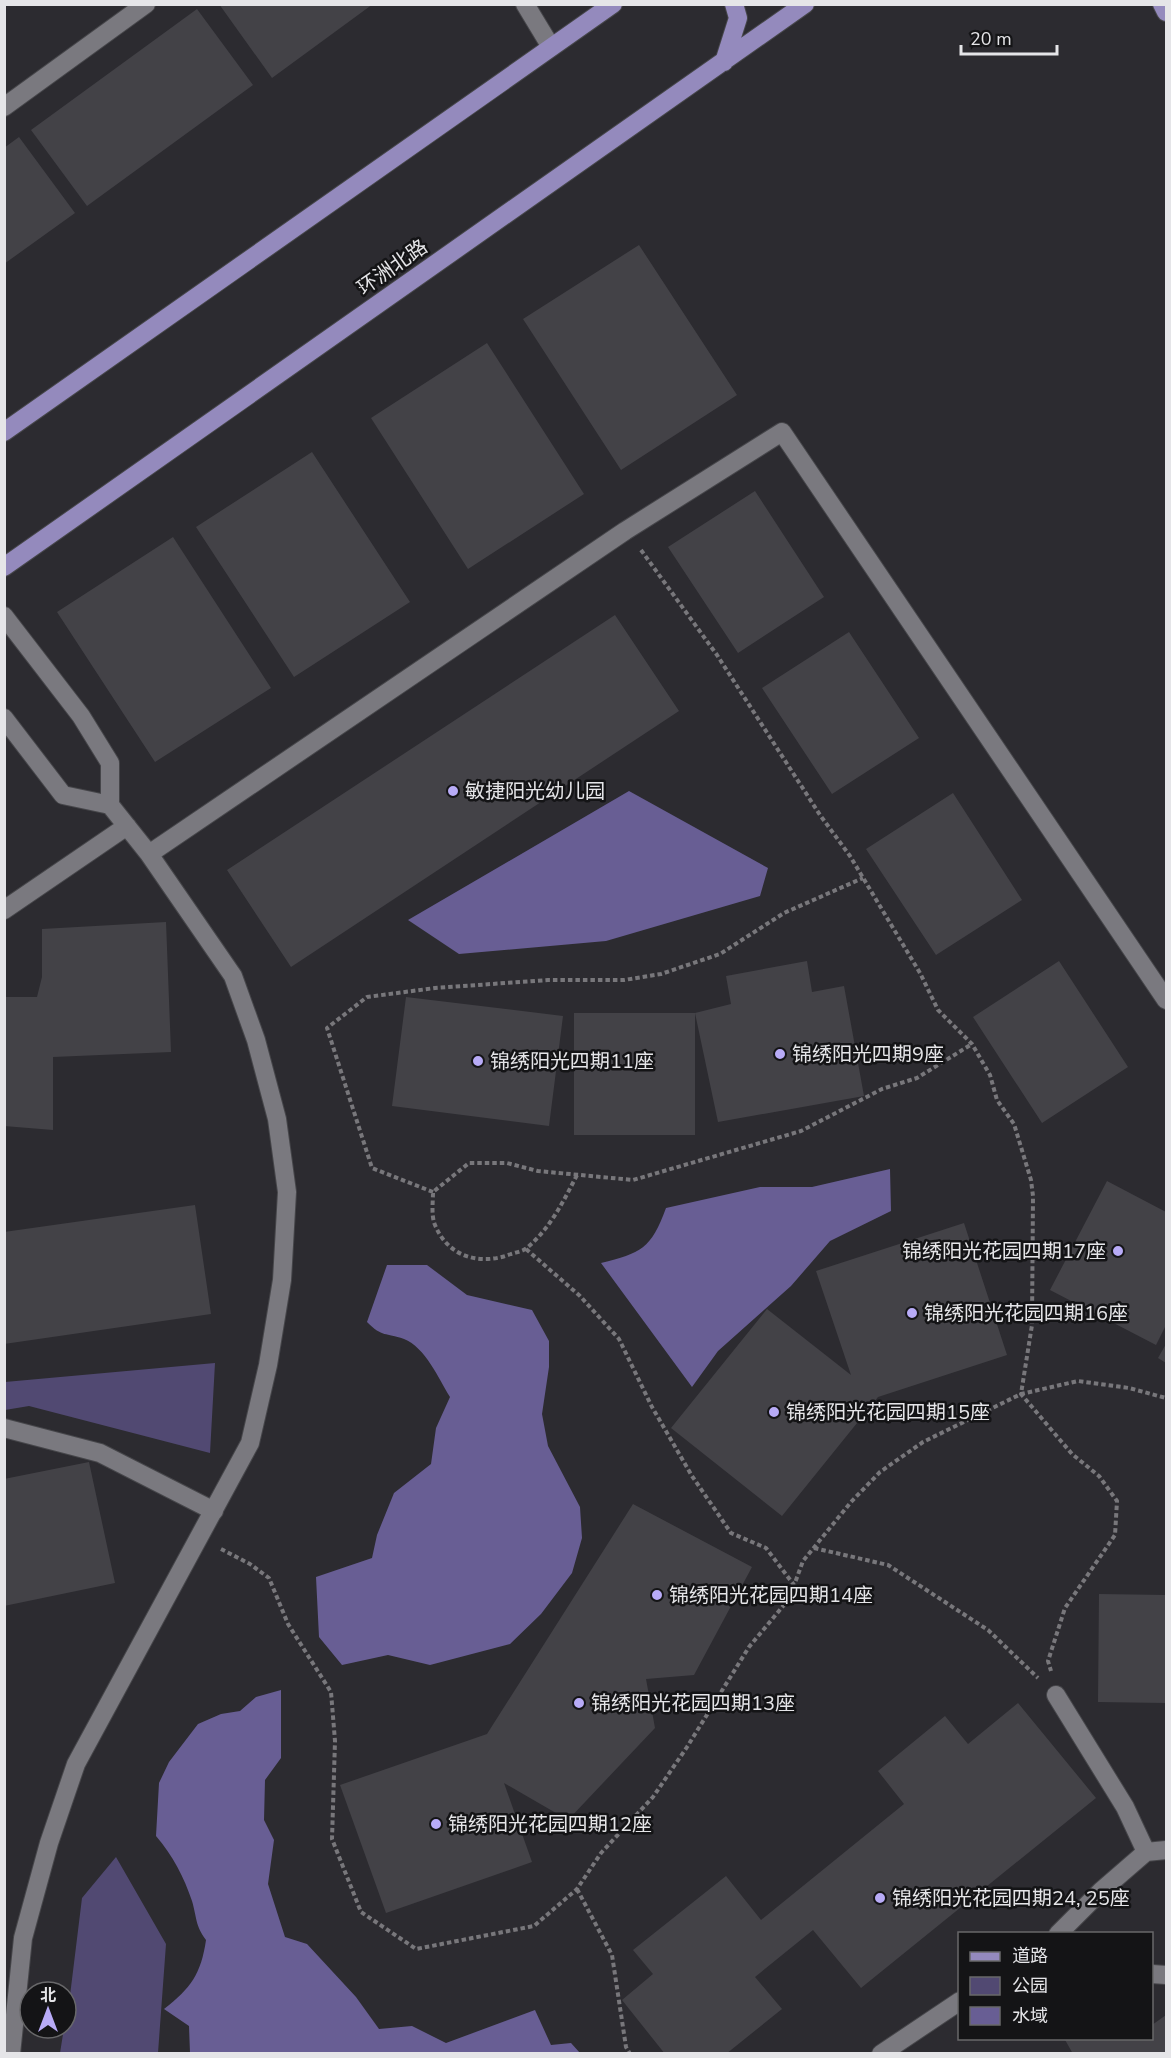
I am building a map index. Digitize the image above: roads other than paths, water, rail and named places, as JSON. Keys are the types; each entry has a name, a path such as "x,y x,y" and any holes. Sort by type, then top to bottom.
{"main road":[{"path":"4,432 613,4"},
{"path":"724,62 738,18 734,4"},
{"name":"环洲北路","path":"4,567 805,4"},
{"path":"1162,4 1167,12"}],"street":[{"path":"4,107 146,4"},
{"path":"525,4 551,47"},
{"path":"149,854 625,531 782,432 1167,1000"},
{"path":"4,616 81,716 110,763 110,804 149,854 233,976 256,1040 277,1119 287,1192 282,1280 266,1379 249,1443 76,1764 13,1952 11,2054"},
{"path":"4,718 63,795 110,804"},
{"path":"4,910 127,826"},
{"path":"4,1428 100,1452 214,1511"},
{"path":"1056,1695 1125,1807 1146,1852"},
{"path":"1060,1932 1101,1891 1146,1852 1167,1850"},
{"path":"881,2054 958,2002"}],"water":[{"path":"629,791 768,868 760,896 606,941 459,954 408,920"},
{"path":"890,1169 891,1211 830,1241 791,1286 718,1351 692,1387 601,1263 626,1256 643,1247 661,1222 666,1208 760,1187 812,1187"},
{"path":"387,1265 427,1265 467,1295 532,1310 549,1341 549,1367 542,1414 548,1446 580,1507 582,1538 572,1573 541,1614 510,1644 430,1665 388,1655 342,1665 319,1637 316,1577 372,1558 377,1535 394,1493 431,1464 436,1428 450,1397 431,1364 412,1343 381,1333 367,1322"},
{"path":"281,1690 281,1758 265,1780 264,1820 274,1840 268,1884 285,1937 307,1944 356,1997 379,2029 412,2026 446,2043 535,2010 551,2045 571,2043 580,2053 190,2053 189,2026 164,2009 188,1987 198,1971 206,1940 198,1926 182,1875 156,1836 159,1783 169,1762 198,1724 221,1714 240,1711 256,1697"}],"place":[{"name":"敏捷阳光幼儿园","path":"453,791"},
{"name":"锦绣阳光四期9座","path":"780,1054"},
{"name":"锦绣阳光四期11座","path":"478,1061"},
{"name":"锦绣阳光花园四期17座","path":"1118,1251"},
{"name":"锦绣阳光花园四期16座","path":"912,1313"},
{"name":"锦绣阳光花园四期15座","path":"774,1412"},
{"name":"锦绣阳光花园四期14座","path":"657,1595"},
{"name":"锦绣阳光花园四期13座","path":"579,1703"},
{"name":"锦绣阳光花园四期12座","path":"436,1824"},
{"name":"锦绣阳光花园四期24, 25座","path":"880,1898"}]}
